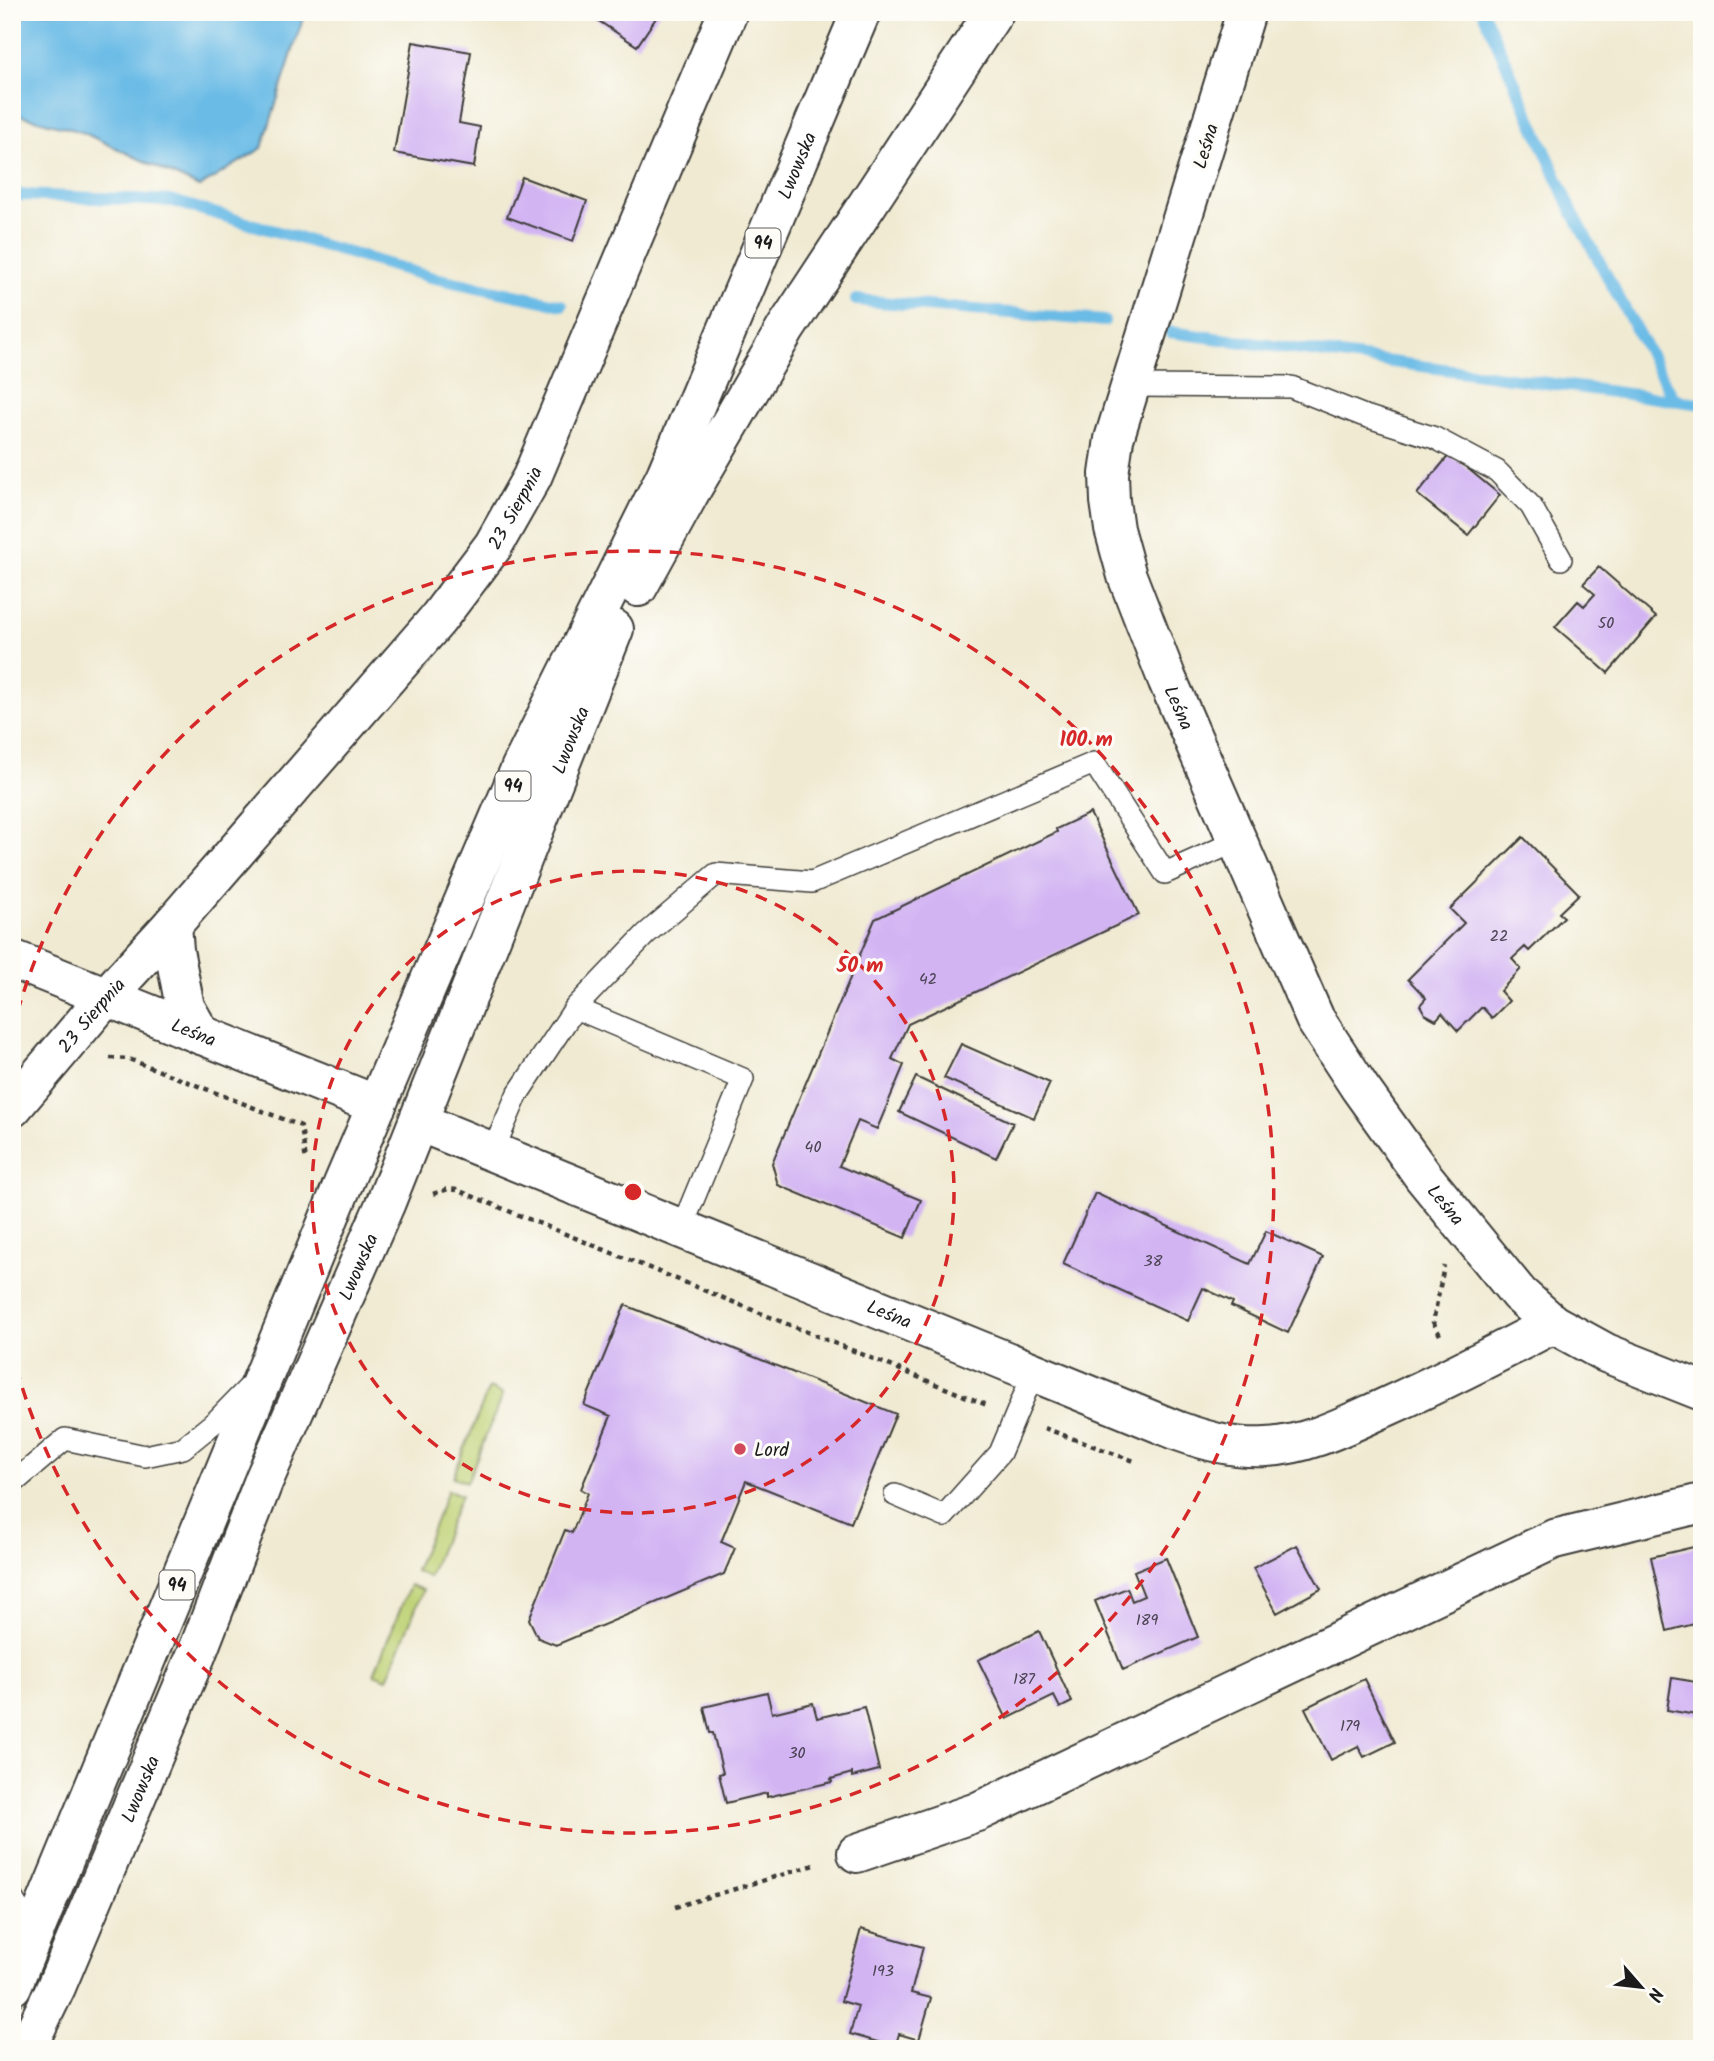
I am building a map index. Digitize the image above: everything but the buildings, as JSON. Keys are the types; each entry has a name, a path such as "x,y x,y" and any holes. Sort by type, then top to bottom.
{"street":[{"name":"23 Sierpnia","path":"12,1108 104,998 172,925 437,620 492,546 532,477 729,12"},
{"name":"Lwowska","path":"12,1986 343,1184 521,767 666,475 860,12"},
{"path":"614,631 689,494 786,328 994,12"},
{"name":"Leśna","path":"1247,12 1114,439 1109,474 1114,529 1127,576 1162,666 1315,1018 1360,1088 1423,1176 1519,1294 1553,1324 1606,1353 1702,1391"},
{"name":"Lwowska","path":"26,2049 56,1987 197,1653 264,1480 418,1122 614,631 666,475"},
{"path":"172,925 176,964 185,1007 201,1035"},
{"name":"Leśna","path":"12,959 104,998 377,1104"},
{"name":"Leśna","path":"418,1122 1205,1440 1235,1446 1266,1447 1301,1443 1458,1374 1553,1324"},
{"path":"856,1853 976,1812 1554,1539 1702,1503"}],"lane":[{"path":"1129,386 1291,387 1362,415 1435,438 1497,471 1531,506 1561,559"},
{"path":"493,1151 517,1095 575,1008 646,934 716,874 812,882 1094,762 1166,873 1237,841"},
{"path":"575,1008 743,1079 682,1227"},
{"path":"12,1484 65,1439 145,1456 183,1448 216,1421 266,1370"},
{"path":"895,1495 944,1516 1000,1453 1034,1372"},
{"path":"12,1898 33,1933"}],"path":[{"path":"99,1057 129,1059 301,1126 307,1168 343,1184"},
{"path":"675,1907 856,1853"}],"green space":[{"path":"489,1388 503,1394 467,1482 453,1477"},
{"path":"448,1490 461,1495 429,1577 415,1571"},
{"path":"410,1585 423,1590 387,1679 374,1674"}],"water":[{"path":"12,12 305,12 262,148 199,187 82,132 12,113"}],"waterway":[{"path":"1483,12 1573,213 1675,401"},
{"path":"12,190 19,195 173,201 430,277 562,305"},
{"path":"856,300 1104,321"},
{"path":"1170,332 1702,404"}],"place":[{"name":"Lord","path":"740,1449"}]}
